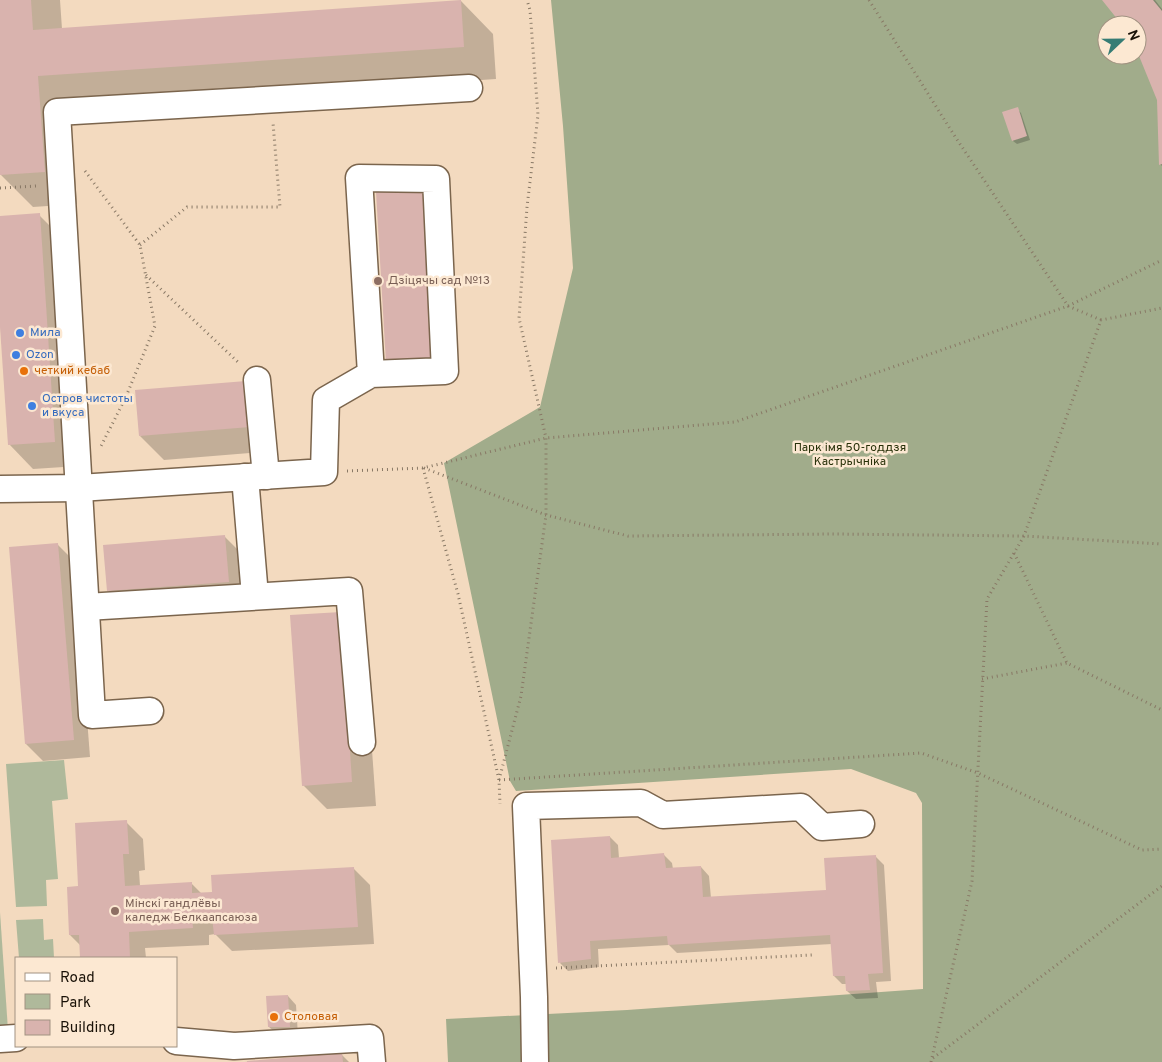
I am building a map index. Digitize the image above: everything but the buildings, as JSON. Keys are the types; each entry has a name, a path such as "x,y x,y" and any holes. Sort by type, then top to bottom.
{"lane":[{"path":"150,710 92,716 57,112 469,88"},
{"path":"0,489 79,488 324,472 326,400 371,374 445,371 436,179 359,178 371,374"},
{"path":"255,596 257,380"},
{"path":"86,607 349,591 362,742"},
{"path":"535,1062 526,806 640,803 662,815 801,807 822,827 861,824"},
{"path":"0,1039 15,1038"},
{"path":"178,1041 234,1046 370,1038 372,1062"}],"path":[{"path":"499,780 521,696 546,515 546,438 519,318 527,207 538,115 530,10 527,0"},
{"path":"869,0 954,135 1068,306 1101,320 1162,308"},
{"path":"140,245 187,207 280,207 272,100"},
{"path":"82,168 140,245 156,326 125,400 100,448"},
{"path":"0,188 61,185"},
{"path":"324,472 423,468 546,438 735,422 1068,306 1162,260"},
{"path":"146,274 257,380"},
{"path":"932,1060 972,881 987,598 1024,536 1101,320"},
{"path":"423,468 546,515 628,536 832,534 1024,536 1162,544"},
{"path":"423,468 458,594 499,780"},
{"path":"1014,553 1068,663"},
{"path":"982,679 1068,663 1162,710"},
{"path":"499,780 921,753 978,773 1142,850 1162,848"},
{"path":"932,1060 1162,886"},
{"path":"533,969 812,955"}],"green space":[{"name":"Парк імя 50-годдзя Кастрычніка","path":"551,0 1162,0 1162,1062 448,1062 446,1019 627,1010 923,989 922,803 916,793 851,769 516,791 510,781 444,463 540,407 573,268 563,126"},
{"path":"64,760 68,799 52,801 58,879 46,880 47,906 16,907 6,764"},
{"path":"0,912 8,1030 0,1031"},
{"path":"43,919 44,940 53,939 54,957 19,957 16,920"}],"place":[{"name":"Дзіцячы сад №13","path":"378,281"},
{"name":"Мила","path":"20,333"},
{"name":"Ozon","path":"16,355"},
{"name":"четкий кебаб","path":"24,371"},
{"name":"Остров чистоты и вкуса","path":"32,406"},
{"name":"Мінскі гандлёвы каледж Белкаапсаюза","path":"115,911"},
{"name":"Столовая","path":"274,1017"}]}
